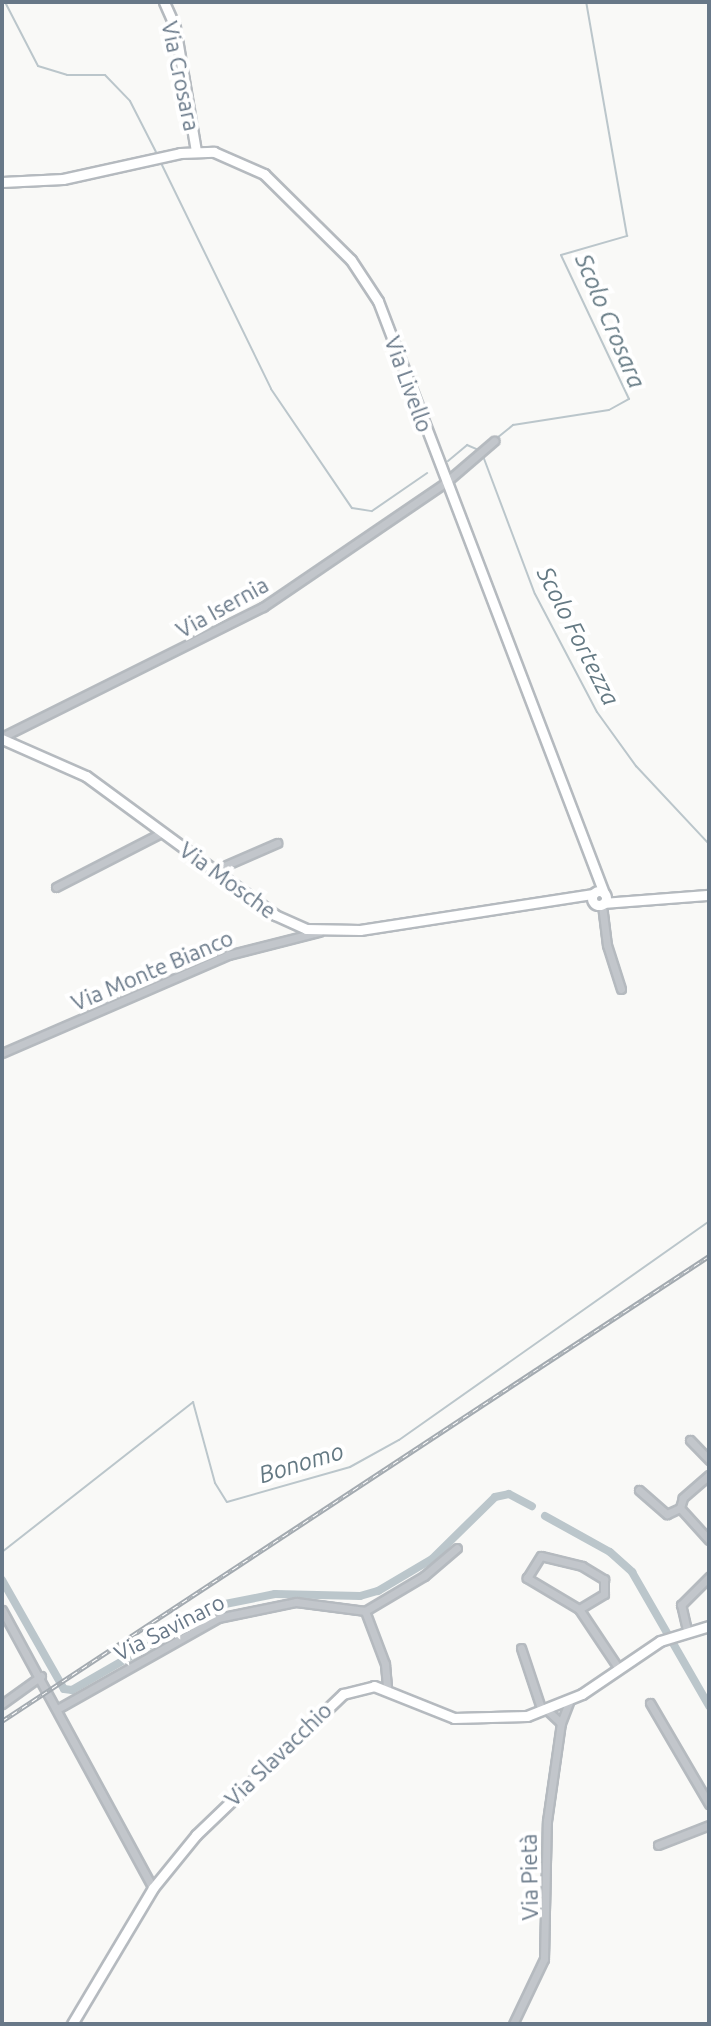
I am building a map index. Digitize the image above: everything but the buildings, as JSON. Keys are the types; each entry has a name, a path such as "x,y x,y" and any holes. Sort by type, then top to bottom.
{"street":[{"name":"Via Crosara","path":"164,2 175,27 196,151"},
{"name":"Via Livello","path":"2,182 63,179 196,151 252,166 351,260 378,301 445,483 599,879 599,901"},
{"name":"Via Isernia","path":"2,738 263,607 445,483 494,441"},
{"name":"Via Mosche","path":"2,738 86,776 275,915 319,932 574,899 599,901"},
{"path":"56,887 163,832"},
{"path":"215,870 277,843"},
{"path":"621,989 599,901 709,895"},
{"name":"Via Monte Bianco","path":"2,1053 228,955 319,932"},
{"path":"690,1440 709,1460"},
{"path":"639,1490 667,1514 680,1508 683,1498 709,1475"},
{"path":"680,1508 709,1540"},
{"path":"457,1548 424,1576 365,1611 385,1664 387,1688 454,1718 544,1710 570,1700 660,1641 687,1630 709,1626"},
{"path":"579,1609 604,1594 608,1587 604,1579 582,1566 541,1556 527,1578 579,1609 619,1669"},
{"path":"687,1630 681,1605 709,1577"},
{"name":"Via Savinaro","path":"59,1708 218,1618 296,1602 365,1611"},
{"path":"2,1610 59,1708 153,1888"},
{"path":"521,1648 544,1710 561,1723"},
{"path":"2,1704 41,1676"},
{"name":"Via Slavacchio","path":"72,2024 153,1888 196,1835 329,1704 359,1688 387,1688"},
{"name":"Via Pietà","path":"513,2024 544,1959 547,1821 561,1723 570,1700"},
{"path":"650,1703 709,1804"},
{"path":"658,1845 709,1825"}],"waterway":[{"name":"Scolo Fortezza","path":"5,2 38,66 67,75 105,75 130,101 156,152"},
{"name":"Scolo Crosara","path":"497,438 513,425 609,410 629,399 561,255 627,236 586,2"},
{"name":"Scolo Fortezza","path":"161,163 271,389 352,508 372,511 427,473"},
{"name":"Scolo Fortezza","path":"448,461 467,445 479,450"},
{"name":"Scolo Fortezza","path":"483,456 535,594 597,712 636,766 709,844"},
{"name":"Bonomo","path":"2,1552 193,1402 215,1483 227,1502 350,1467 399,1440 709,1221"},
{"path":"2,1580 64,1689 72,1690 220,1605 275,1594 360,1596 378,1591 432,1559 495,1497 509,1494 532,1506"},
{"path":"545,1516 610,1552 632,1572 709,1706"}],"railway":[{"path":"2,1721 709,1256"}]}
